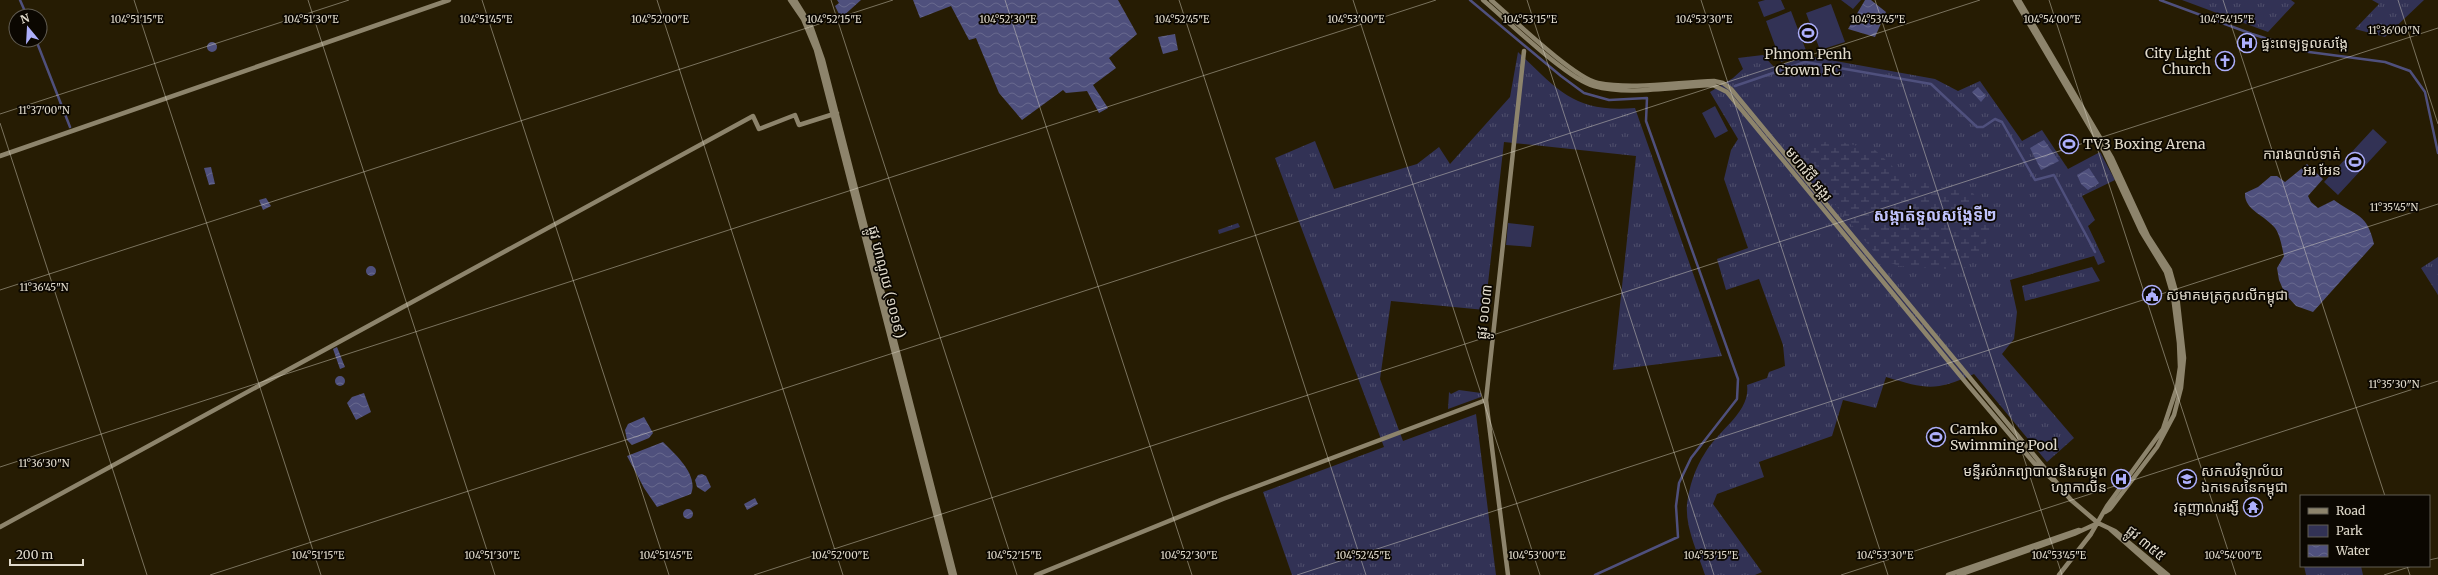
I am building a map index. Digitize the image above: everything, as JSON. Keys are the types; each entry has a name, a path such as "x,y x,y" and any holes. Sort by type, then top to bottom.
{"main road":[{"path":"0,156 449,0"},
{"name":"ផ្លូវ ហាណូយ (១០១៩)","path":"790,0 812,38 835,114"},
{"name":"ផ្លូវ ហាណូយ (១០១៩)","path":"795,0 816,36 951,575"},
{"name":"មហាវិថី អង្គរ","path":"1483,0 1572,75 1586,83 1615,89 1684,84"},
{"name":"មហាវិថី អង្គរ","path":"1491,0 1575,71 1593,81 1613,84 1716,84 1733,95 2034,463 2053,480 2071,500 2098,523"},
{"path":"2015,0 2043,43"},
{"path":"2020,0 2043,43 2124,181 2148,236 2170,270 2180,310 2184,358 2178,402 2167,431 2152,455 2110,509 2105,512 2059,575"},
{"name":"ផ្លូវ ១០០៣","path":"1508,575 1486,400 1524,51"},
{"path":"0,527 753,116 759,129 795,115 799,125 835,114"},
{"name":"ផ្លូវ ហាណូយ (១០១៩)","path":"850,174 955,575"},
{"path":"1036,575 1223,499 1486,400"},
{"path":"1948,575 2074,534 2098,523"},
{"name":"ផ្លូវ ៣៥៥","path":"2098,523 2115,531 2168,575"},
{"name":"ផ្លូវ ៣៥៥","path":"2110,529 2162,575"},
{"path":"1959,575 1979,566"}],"green space":[{"path":"1765,0 1781,0 1785,9 1764,17 1758,2"},
{"path":"1841,0 1861,0 1853,9"},
{"path":"2182,0 2291,0 2295,3 2268,32"},
{"path":"2372,0 2424,0 2385,37 2355,29 2379,4"},
{"path":"1831,4 1845,42 1820,50 1806,13"},
{"path":"1791,11 1807,53 1781,62 1766,21"},
{"path":"1518,52 1557,88 1582,103 1614,109 1635,108 1722,356 1613,370 1636,156 1504,142 1485,310 1391,301 1380,379 1403,441 1476,414 1496,575 1292,575 1263,492 1384,447 1275,158 1315,141 1334,189 1417,164 1439,147 1450,164 1510,97"},
{"path":"1763,55 1774,67 1808,56 1935,79 1958,91 1980,81 2022,141 2042,130 2068,169 2100,152 2115,180 2082,196 2095,220 2088,226 2105,262 2098,265 2094,256 2010,280 2017,312 2014,339 2002,354 2074,438 2047,462 1974,374 1949,384 1930,387 1911,384 1886,377 1876,408 1843,400 1832,436 1759,462 1764,477 1717,494 1713,504 1762,572 1755,575 1705,575 1690,531 1687,513 1689,491 1695,471 1710,445 1739,413 1747,395 1747,385 1767,378 1769,372 1785,366 1783,345 1759,279 1726,290 1717,259 1748,248 1724,179 1731,150 1738,139 1710,92 1733,78 1743,69 1738,58"},
{"path":"1715,106 1728,131 1715,138 1702,113"},
{"name":"ការាងបាល់ទាត់ អរ អែន","path":"2373,129 2387,142 2338,195 2324,182"},
{"path":"1833,140 1875,150 1907,180 1973,193 1994,223 1985,246 1963,270 1899,266 1880,259 1791,151"},
{"path":"1238,223 1240,227 1219,234 1218,230"},
{"path":"1508,223 1534,226 1531,247 1506,245"},
{"path":"2438,257 2438,295 2421,268"},
{"path":"2092,267 2100,281 2025,301 2022,286"},
{"path":"1459,390 1481,393 1481,397 1448,409 1449,392 1451,394"},
{"path":"2304,567 2361,567 2363,575 2306,575"}],"water":[{"path":"837,0 861,0 841,18 835,6 839,3"},
{"path":"913,0 1118,0 1137,34 1109,58 1116,68 1093,85 1108,108 1099,113 1087,91 1066,93 1063,90 1022,120 999,93 976,38 969,40 951,6 920,18"},
{"path":"1865,0 1871,0 1886,12 1875,37 1848,29"},
{"path":"1175,34 1178,50 1163,54 1158,37"},
{"path":"210,42 214,42 216,43 216,51 210,52 207,49 207,45"},
{"path":"1978,87 1986,96 1981,102 1972,92"},
{"path":"2044,140 2059,161 2041,170 2030,148"},
{"path":"2307,164 2323,179 2308,196 2311,202 2318,208 2334,200 2355,213 2368,226 2374,244 2313,312 2296,306 2285,294 2279,280 2277,268 2284,256 2281,241 2271,223 2248,204 2245,193 2258,187 2271,176 2277,176 2285,182"},
{"path":"211,167 215,184 209,185 204,168"},
{"path":"2089,168 2099,183 2088,190 2081,184 2077,175"},
{"path":"266,198 271,206 263,210 259,200"},
{"path":"369,266 373,266 375,267 375,275 369,276 366,273 366,269"},
{"path":"337,347 345,367 340,369 333,349"},
{"path":"340,376 345,381 340,386 335,381"},
{"path":"364,393 371,412 356,420 347,403 352,397"},
{"path":"644,417 653,433 649,438 632,445 627,440 625,430 628,424"},
{"path":"663,442 689,472 693,487 691,494 657,507 644,488 627,456"},
{"path":"702,474 706,476 711,487 705,492 697,487 695,480 698,475"},
{"path":"755,498 758,504 747,510 744,504"},
{"path":"686,509 690,509 692,510 692,518 686,519 683,516 683,512"}],"waterway":[{"path":"20,0 24,8"},
{"path":"1470,0 1561,76 1584,93 1609,100 1647,98 1646,121 1738,379 1737,399 1691,458 1679,483 1676,506 1678,537 1595,575"},
{"path":"2160,0 2252,34 2309,52 2385,62 2410,71 2425,92 2438,153"},
{"path":"39,48 70,127"},
{"path":"1735,86 1805,62 1931,84 1977,127 1983,127 1995,119 2002,122 2035,180 2054,175 2095,252"}],"place":[{"name":"Phnom Penh Crown FC","path":"1808,33"},
{"name":"ផ្ទះពេទ្យទួលសង្កែ","path":"2247,43"},
{"name":"City Light Church","path":"2225,61"},
{"name":"TV3 Boxing Arena","path":"2069,144"},
{"name":"ការាងបាល់ទាត់ អរ អែន","path":"2355,162"},
{"name":"សមាគមត្រកូលលីកម្ពុជា","path":"2152,295"},
{"name":"Camko Swimming Pool","path":"1936,437"},
{"name":"មន្ទីរសំរាកព្យាបាលនិងសម្ភព ហ្សាកាលីន","path":"2121,479"},
{"name":"សកលវិទ្យាល័យ ឯកទេសនៃកម្ពុជា","path":"2187,479"},
{"name":"វត្តញាណរង្សី","path":"2253,507"}],"district":[{"name":"សង្កាត់ទួលសង្កែទី២","path":"1935,215"}]}
